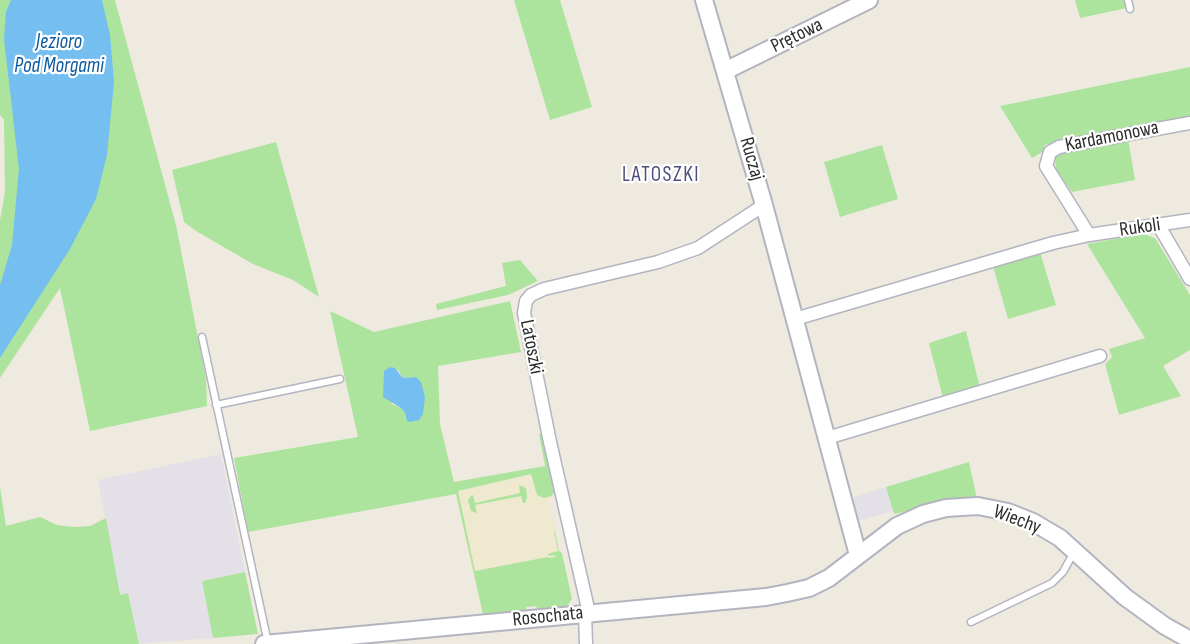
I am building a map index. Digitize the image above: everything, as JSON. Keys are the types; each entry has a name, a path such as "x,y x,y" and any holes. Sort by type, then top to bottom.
{"street":[{"name":"Ruczaj","path":"704,0 764,205 858,555"},
{"name":"Prętowa","path":"725,71 869,0"},
{"name":"Kardamonowa","path":"1089,235 1046,166 1050,152 1059,147 1190,123"},
{"name":"Latoszki","path":"587,613 524,313 526,301 531,295 544,289 658,262 698,248 764,205"},
{"name":"Rukoli","path":"1089,235 1190,220"},
{"path":"1159,226 1190,279"},
{"path":"795,319 1053,243 1089,235"},
{"path":"827,438 1100,356"},
{"name":"Wiechy","path":"829,578 897,526 923,514 946,508 978,506 1008,512 1033,522 1060,538 1131,602 1190,640"},
{"name":"Rosochata","path":"271,644 766,597 808,588 829,578"},
{"path":"586,644 587,613"}],"lane":[{"path":"1128,0 1130,9"},
{"path":"202,337 271,644"},
{"path":"216,405 340,379"},
{"path":"971,622 1052,583 1063,572 1074,551"}],"shaded area":[{"path":"221,454 245,572 202,581 213,638 139,644 128,594 120,595 98,480"},
{"path":"545,466 548,495 569,599 481,609 453,482"},
{"path":"886,487 893,511 858,521 851,498"}],"green space":[{"path":"0,0 115,0 176,225 206,379 207,406 90,431 60,288 0,378 0,220 5,192 4,120 0,115"},
{"path":"514,0 560,0 592,107 550,120"},
{"path":"1075,0 1125,0 1127,8 1080,18"},
{"path":"1190,67 1190,117 1044,145 1046,150 1032,158 1000,106"},
{"path":"1128,138 1135,180 1072,192 1056,170 1055,158 1059,152"},
{"path":"276,142 319,297 293,280 253,264 184,222 172,170"},
{"path":"882,145 898,199 840,217 824,162"},
{"path":"1143,234 1155,238 1190,295 1190,350 1163,366 1181,396 1119,415 1105,364 1112,357 1109,349 1145,338 1087,244"},
{"path":"1040,252 1056,305 1008,319 993,266"},
{"path":"520,260 538,281 508,295 437,310 436,304 506,286 502,263"},
{"path":"510,301 521,352 438,366 440,424 454,482 545,466 539,434 542,434 555,491 552,496 544,498 537,495 531,474 458,491 475,571 555,557 555,555 549,556 548,554 558,551 555,531 572,599 567,606 537,609 536,606 526,607 526,610 483,614 456,494 248,532 234,458 358,437 330,311 374,332","holes":["390,367 399,371 403,378 416,377 406,419 401,408 392,404 384,371"]},
{"path":"966,331 980,388 943,398 929,343"},
{"path":"969,462 977,499 946,501 895,514 886,487"},
{"path":"519,485 526,488 525,503 521,496 475,505 477,513 471,511 468,500 471,496 473,495 475,503 520,493"},
{"path":"0,487 6,526 40,517 57,525 90,526 106,518 120,595 128,593 139,644 0,644"},
{"path":"245,572 258,634 213,638 202,581"}],"water":[{"name":"Jezioro Pod Morgami","path":"11,0 102,0 110,35 114,82 107,155 96,199 70,249 0,358 0,285 12,245 19,169 4,39 6,12"},
{"path":"390,367 395,368 403,378 416,377 421,382 425,397 423,414 419,420 407,421 401,408 383,397 384,371"}],"district":[{"name":"LATOSZKI","path":"661,176"}]}
